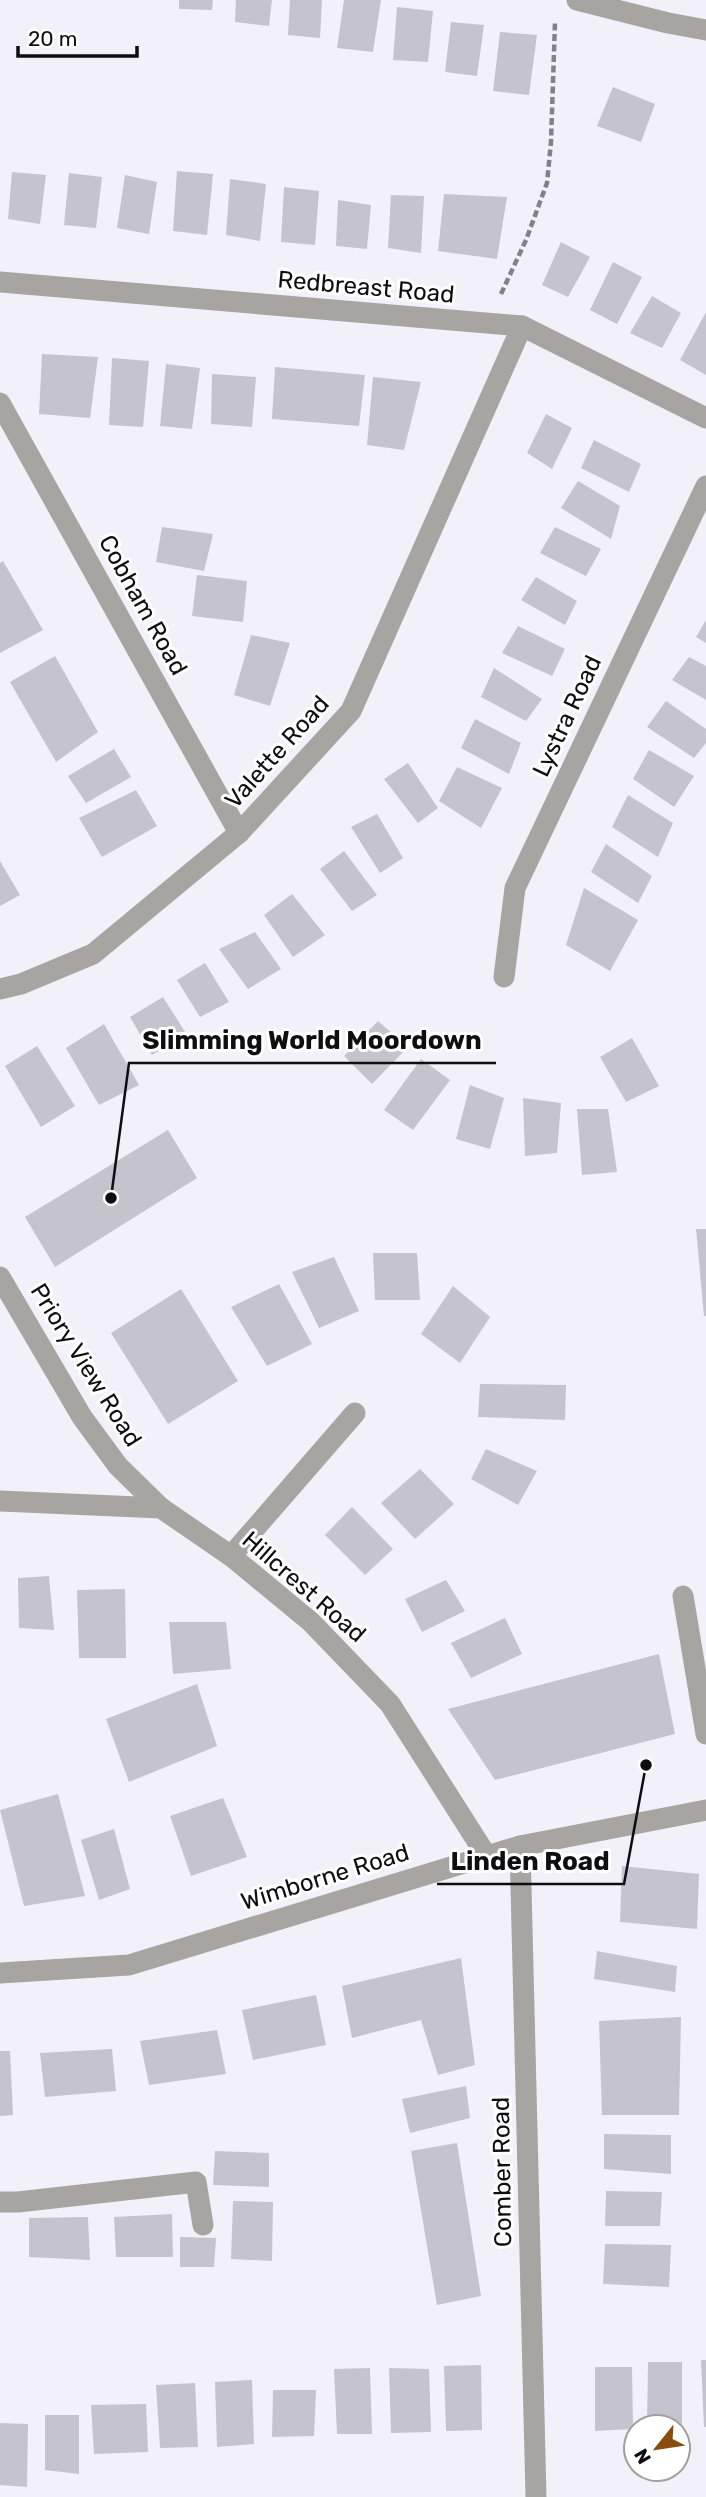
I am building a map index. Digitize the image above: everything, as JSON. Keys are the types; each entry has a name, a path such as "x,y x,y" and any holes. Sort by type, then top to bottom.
{"street":[{"path":"577,0 706,30"},
{"name":"Redbreast Road","path":"0,282 522,326 706,418"},
{"name":"Valette Road","path":"0,989 21,984 93,954 239,833 351,711 522,326"},
{"name":"Cobham Road","path":"0,403 239,833"},
{"name":"Lystra Road","path":"504,977 515,887 706,486"},
{"name":"Priory View Road","path":"0,1276 82,1417 118,1466 161,1508"},
{"path":"231,1556 355,1413"},
{"path":"0,1501 161,1508"},
{"name":"Hillcrest Road","path":"161,1508 231,1556 311,1622 390,1704 486,1855"},
{"path":"683,1596 706,1734"},
{"name":"Wimborne Road","path":"0,1973 129,1965 486,1855 706,1810"},
{"name":"Comber Road","path":"520,1846 536,2497"},
{"path":"0,2203 196,2182 202,2225"}],"path":[{"path":"487,323 526,240 547,183 555,13"}],"building":[{"path":"179,0 213,0 212,10 179,9"},
{"path":"236,0 272,0 269,26 235,22"},
{"path":"290,0 322,0 320,38 288,35"},
{"path":"344,0 381,0 373,52 337,48"},
{"path":"397,7 433,11 428,62 393,60"},
{"path":"451,22 484,25 477,76 445,72"},
{"path":"500,32 537,35 529,95 493,91"},
{"path":"613,87 655,104 641,142 597,126"},
{"path":"177,171 213,174 207,235 173,231"},
{"path":"12,172 46,175 40,224 8,219"},
{"path":"69,173 102,177 96,228 64,225"},
{"path":"125,175 157,182 149,234 117,228"},
{"path":"230,179 266,184 260,241 226,235"},
{"path":"284,187 319,191 315,245 281,242"},
{"path":"444,194 507,197 497,259 438,251"},
{"path":"391,195 424,196 421,253 388,248"},
{"path":"338,200 371,205 367,249 336,246"},
{"path":"561,242 590,257 568,297 542,285"},
{"path":"613,262 642,277 617,324 590,310"},
{"path":"652,296 681,313 662,348 630,333"},
{"path":"706,312 706,375 680,360"},
{"path":"42,354 98,357 90,418 39,414"},
{"path":"112,358 149,361 143,427 109,425"},
{"path":"166,364 200,368 192,429 160,426"},
{"path":"275,367 365,375 359,426 272,419"},
{"path":"212,374 256,377 252,427 211,424"},
{"path":"373,377 421,382 404,450 367,445"},
{"path":"546,414 572,428 552,469 527,453"},
{"path":"594,440 641,464 629,492 581,468"},
{"path":"578,481 620,506 611,539 561,508"},
{"path":"162,527 213,534 204,571 156,562"},
{"path":"555,527 601,549 586,576 540,553"},
{"path":"3,561 43,630 0,653 0,563"},
{"path":"197,575 247,581 243,622 192,616"},
{"path":"536,577 577,601 565,625 521,600"},
{"path":"706,620 706,643 696,637"},
{"path":"518,626 565,649 552,676 502,653"},
{"path":"251,635 290,643 270,706 234,695"},
{"path":"55,656 98,732 56,762 10,682"},
{"path":"689,657 706,666 706,700 672,680"},
{"path":"494,668 542,699 526,721 481,697"},
{"path":"666,701 706,729 706,743 694,758 647,727"},
{"path":"475,719 521,743 509,774 461,748"},
{"path":"114,749 131,777 86,803 68,776"},
{"path":"649,750 694,776 674,807 633,779"},
{"path":"408,763 438,808 418,823 384,779"},
{"path":"457,767 502,788 481,828 439,801"},
{"path":"136,790 157,826 102,857 79,818"},
{"path":"628,795 673,823 658,857 612,827"},
{"path":"377,814 403,858 380,873 351,827"},
{"path":"606,844 652,876 638,903 591,872"},
{"path":"344,851 377,895 352,911 320,869"},
{"path":"0,861 20,895 0,906"},
{"path":"584,888 638,920 610,971 566,945"},
{"path":"292,894 325,935 293,957 264,915"},
{"path":"255,932 281,969 248,989 219,949"},
{"path":"205,963 229,1002 200,1017 177,980"},
{"path":"163,997 187,1035 152,1055 130,1017"},
{"path":"378,1021 408,1047 372,1084 344,1056"},
{"path":"104,1024 139,1085 99,1105 66,1048"},
{"path":"632,1038 659,1086 626,1102 600,1057"},
{"path":"37,1046 75,1106 41,1127 5,1066"},
{"path":"421,1059 450,1080 413,1130 384,1110"},
{"path":"470,1085 504,1098 490,1149 456,1139"},
{"path":"523,1098 561,1103 557,1153 525,1156"},
{"path":"577,1109 608,1109 617,1172 582,1175"},
{"path":"168,1130 197,1178 55,1267 25,1217"},
{"path":"696,1229 706,1229 706,1316 704,1316"},
{"path":"373,1253 417,1253 420,1300 375,1300"},
{"path":"334,1257 359,1311 319,1328 292,1272"},
{"path":"279,1284 312,1344 267,1366 231,1307"},
{"path":"453,1286 490,1317 460,1363 421,1334"},
{"path":"181,1289 238,1381 168,1424 111,1333"},
{"path":"480,1384 566,1385 565,1420 478,1417"},
{"path":"486,1449 537,1471 518,1505 471,1479"},
{"path":"420,1469 454,1504 415,1539 381,1503"},
{"path":"352,1507 393,1549 365,1575 325,1535"},
{"path":"49,1576 54,1630 19,1628 18,1578"},
{"path":"446,1580 465,1611 422,1632 405,1599"},
{"path":"125,1589 126,1658 79,1658 77,1590"},
{"path":"505,1618 522,1654 471,1678 451,1643"},
{"path":"169,1622 226,1622 231,1669 173,1674"},
{"path":"659,1654 675,1734 495,1780 448,1709"},
{"path":"197,1684 217,1746 129,1782 106,1719"},
{"path":"58,1794 85,1896 24,1906 0,1810"},
{"path":"223,1798 247,1857 191,1876 170,1816"},
{"path":"114,1829 130,1889 99,1900 81,1840"},
{"path":"622,1866 699,1874 697,1929 620,1922"},
{"path":"597,1951 677,1966 675,1992 594,1979"},
{"path":"461,1958 475,2065 438,2075 421,2020 352,2038 342,1986"},
{"path":"316,1995 326,2045 253,2060 242,2010"},
{"path":"681,2017 679,2115 602,2115 599,2021"},
{"path":"217,2030 226,2074 149,2085 140,2041"},
{"path":"112,2049 116,2091 45,2097 40,2053"},
{"path":"0,2051 10,2051 13,2115 0,2116"},
{"path":"466,2086 470,2118 410,2133 402,2099"},
{"path":"604,2134 671,2135 671,2174 604,2169"},
{"path":"457,2143 481,2296 437,2305 411,2151"},
{"path":"215,2151 269,2153 269,2187 213,2185"},
{"path":"606,2191 662,2192 660,2226 605,2226"},
{"path":"233,2201 273,2202 272,2261 231,2259"},
{"path":"172,2214 173,2257 116,2257 114,2217"},
{"path":"88,2217 90,2260 29,2257 29,2218"},
{"path":"180,2237 216,2238 214,2267 180,2267"},
{"path":"605,2244 671,2245 669,2287 603,2284"},
{"path":"701,2360 706,2360 706,2427 704,2427"},
{"path":"648,2362 682,2362 682,2413 647,2413"},
{"path":"481,2365 482,2430 446,2431 444,2366"},
{"path":"595,2367 632,2367 633,2413 622,2413 622,2430 595,2431"},
{"path":"370,2368 372,2434 337,2434 334,2369"},
{"path":"389,2368 429,2369 431,2432 391,2433"},
{"path":"252,2380 254,2444 217,2447 215,2382"},
{"path":"195,2383 198,2447 160,2448 156,2385"},
{"path":"273,2390 316,2390 314,2436 272,2437"},
{"path":"146,2404 148,2452 94,2454 91,2405"},
{"path":"45,2415 79,2415 79,2474 45,2470"},
{"path":"0,2423 28,2424 27,2487 0,2485"}],"place":[{"name":"Slimming World Moordown","path":"111,1198"},
{"name":"Linden Road","path":"646,1765"}]}
